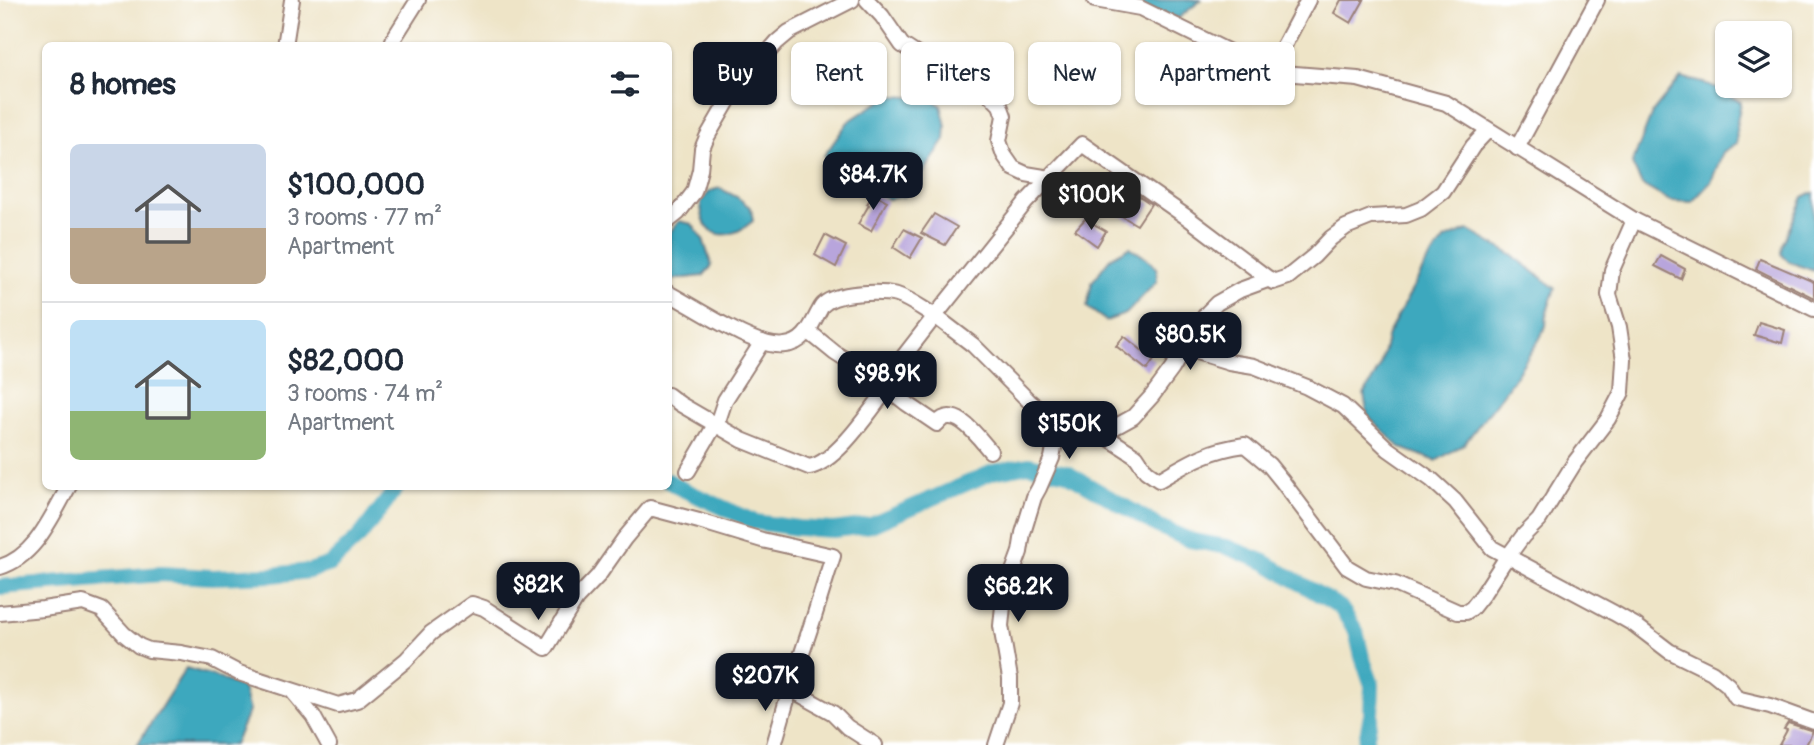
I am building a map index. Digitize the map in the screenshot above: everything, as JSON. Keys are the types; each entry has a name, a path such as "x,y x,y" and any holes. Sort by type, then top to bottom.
{"street":[{"path":"286,42 292,0"},
{"path":"392,42 418,0"},
{"path":"672,218 694,192 702,149 707,137 747,73 789,32 852,0"},
{"path":"1095,0 1140,8 1209,42"},
{"path":"1286,42 1308,0"},
{"path":"1517,148 1597,0"},
{"path":"873,2 902,46 944,72 975,85 1000,105 1004,116 999,141 1013,168 1026,174 1050,177"},
{"path":"1295,74 1358,79 1446,103 1634,220 1814,309"},
{"path":"672,398 741,440 788,460 809,467 818,466 836,453 886,387 900,361 1026,202 1082,144 1273,282 1288,277 1346,227 1371,217 1406,215 1421,209 1443,192 1488,130"},
{"path":"672,295 728,327 776,346 798,342 808,331 823,304 861,293 898,295 935,316 973,345 1048,417 1099,432 1136,456 1146,471 1159,480 1194,459 1226,447 1245,445 1269,465 1347,567 1366,578 1395,584 1458,612 1466,612 1483,594 1523,536 1539,520 1575,462 1608,419 1622,392 1624,360 1619,327 1609,295 1612,270 1634,220"},
{"path":"1099,432 1133,417 1152,396 1207,313 1217,303 1240,290 1270,279"},
{"path":"808,331 937,424 942,417 949,416 960,420 979,436 990,451"},
{"path":"688,471 716,424 725,400 762,342"},
{"path":"1184,348 1229,362 1254,366 1307,387 1343,406 1388,449 1432,480 1455,501 1493,548 1614,613 1669,651 1712,672 1728,685 1736,698 1770,706 1814,723"},
{"path":"996,745 1010,702 1010,678 1000,626 1004,596 1020,552 1034,497 1052,458 1059,421"},
{"path":"0,567 18,559 32,547 67,490"},
{"path":"0,613 83,603 102,610 139,646 149,650 212,659 239,673 338,705 356,701 406,660 431,633 472,604 484,608 546,648 576,599 598,576 650,508 762,540 833,556 774,745"},
{"path":"790,689 833,713 847,727 875,745"},
{"path":"292,691 313,716 329,745"}],"water":[{"path":"1131,0 1201,0 1179,18 1157,14"},
{"path":"1681,77 1715,88 1715,98 1734,98 1741,102 1736,127 1737,143 1723,152 1711,182 1692,202 1670,201 1642,185 1632,164 1652,113"},
{"path":"901,97 901,105 941,105 946,126 945,140 916,184 905,196 889,199 864,186 824,156 848,122 874,105 887,105 887,98"},
{"path":"719,188 751,208 753,221 734,233 717,234 705,224 701,202 710,191"},
{"path":"1814,193 1814,271 1789,262 1781,254 1782,245 1803,197"},
{"path":"679,221 692,224 703,239 712,266 703,276 672,280 672,229"},
{"path":"1468,230 1512,255 1555,288 1547,312 1546,326 1506,390 1464,444 1436,461 1401,448 1368,417 1364,395 1380,367 1388,334 1427,262 1445,239"},
{"path":"1130,247 1157,269 1157,281 1126,314 1106,321 1087,307 1092,282 1111,257"},
{"path":"186,668 243,688 249,711 234,745 137,745"}],"building":[{"path":"1341,0 1364,0 1351,23 1334,13"},
{"path":"873,194 887,201 871,231 858,224"},
{"path":"1136,194 1151,204 1137,225 1120,215"},
{"path":"934,214 957,227 945,245 921,233"},
{"path":"1085,219 1106,231 1097,246 1075,230"},
{"path":"904,229 922,238 910,258 893,247"},
{"path":"825,235 846,246 836,267 815,255"},
{"path":"1661,256 1685,269 1681,279 1655,266"},
{"path":"1760,259 1814,282 1814,298 1756,269"},
{"path":"1759,322 1785,330 1782,343 1754,335"},
{"path":"1124,336 1154,360 1147,370 1116,346"},
{"path":"1788,723 1813,731 1806,745 1779,745"}],"waterway":[{"path":"672,483 755,522 834,530 871,525 993,472 1029,465 1067,473 1158,526 1189,540 1227,547 1265,562 1340,607 1356,631 1372,685 1371,715 1365,745"},
{"path":"0,587 161,574 212,577 309,571 330,564 360,536 395,490"}]}
